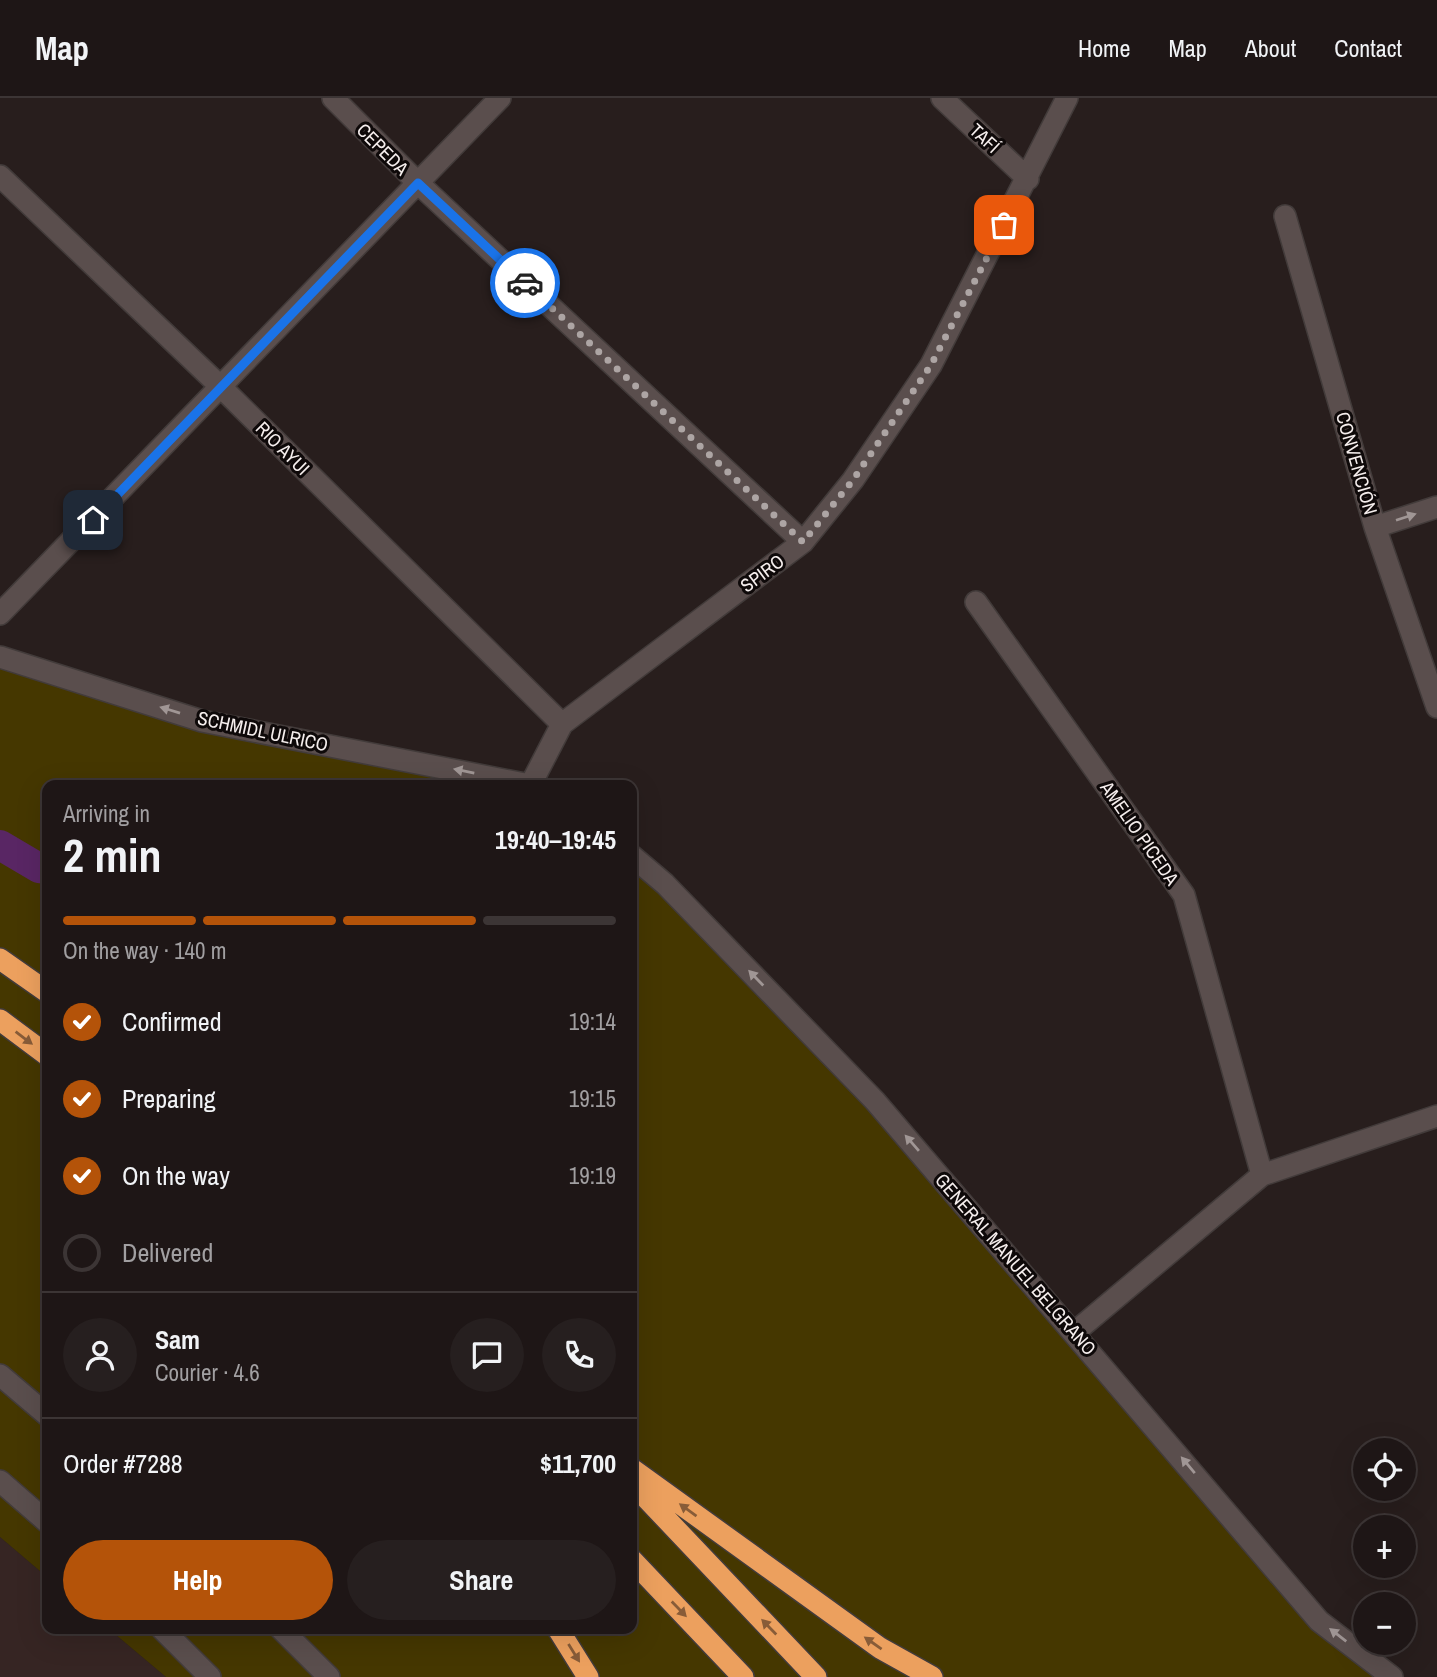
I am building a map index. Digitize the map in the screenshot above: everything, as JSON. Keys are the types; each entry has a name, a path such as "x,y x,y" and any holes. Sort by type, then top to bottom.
{"highway":[{"path":"0,960 42,989"},
{"path":"0,1020 42,1051"},
{"path":"637,1473 880,1648 932,1677"},
{"path":"637,1488 816,1677"},
{"path":"637,1565 743,1677"},
{"path":"561,1634 588,1677"}],"street":[{"name":"CEPEDA","path":"333,98 418,183 803,542"},
{"path":"0,614 222,388 500,98"},
{"name":"TAFÍ","path":"942,98 1028,179"},
{"name":"SPIRO","path":"535,780 562,724 803,542 853,480 931,365 1067,98"},
{"name":"RIO AYUI","path":"0,176 222,388 562,724"},
{"name":"CONVENCIÓN","path":"1285,216 1375,527 1437,707"},
{"path":"1375,527 1437,507"},
{"name":"AMELIO PICEDA","path":"976,602 1184,895 1262,1175"},
{"name":"SCHMIDL ULRICO","path":"0,657 202,720 508,780"},
{"name":"GENERAL MANUEL BELGRANO","path":"637,860 665,884 875,1101 1076,1332 1319,1621 1392,1677"},
{"path":"1076,1332 1262,1175 1437,1116"},
{"path":"0,1375 42,1411"},
{"path":"0,1481 42,1518"},
{"path":"167,1634 210,1677"},
{"path":"286,1634 329,1677"}],"shaded area":[{"path":"0,657 202,721 504,780 42,780 42,1573 0,1537"},
{"path":"637,861 875,1101 1319,1621 1353,1647 1353,1655 1363,1655 1392,1677 166,1677 115,1634 637,1634"},
{"path":"0,1537 42,1573 42,1634 115,1634 166,1677 0,1677"}],"waterway":[{"path":"0,845 42,868"}],"way so far":[{"path":"525,283 803,542 853,480 931,365 1004,225"}],"route":[{"path":"93,520 418,183 525,283"}]}
